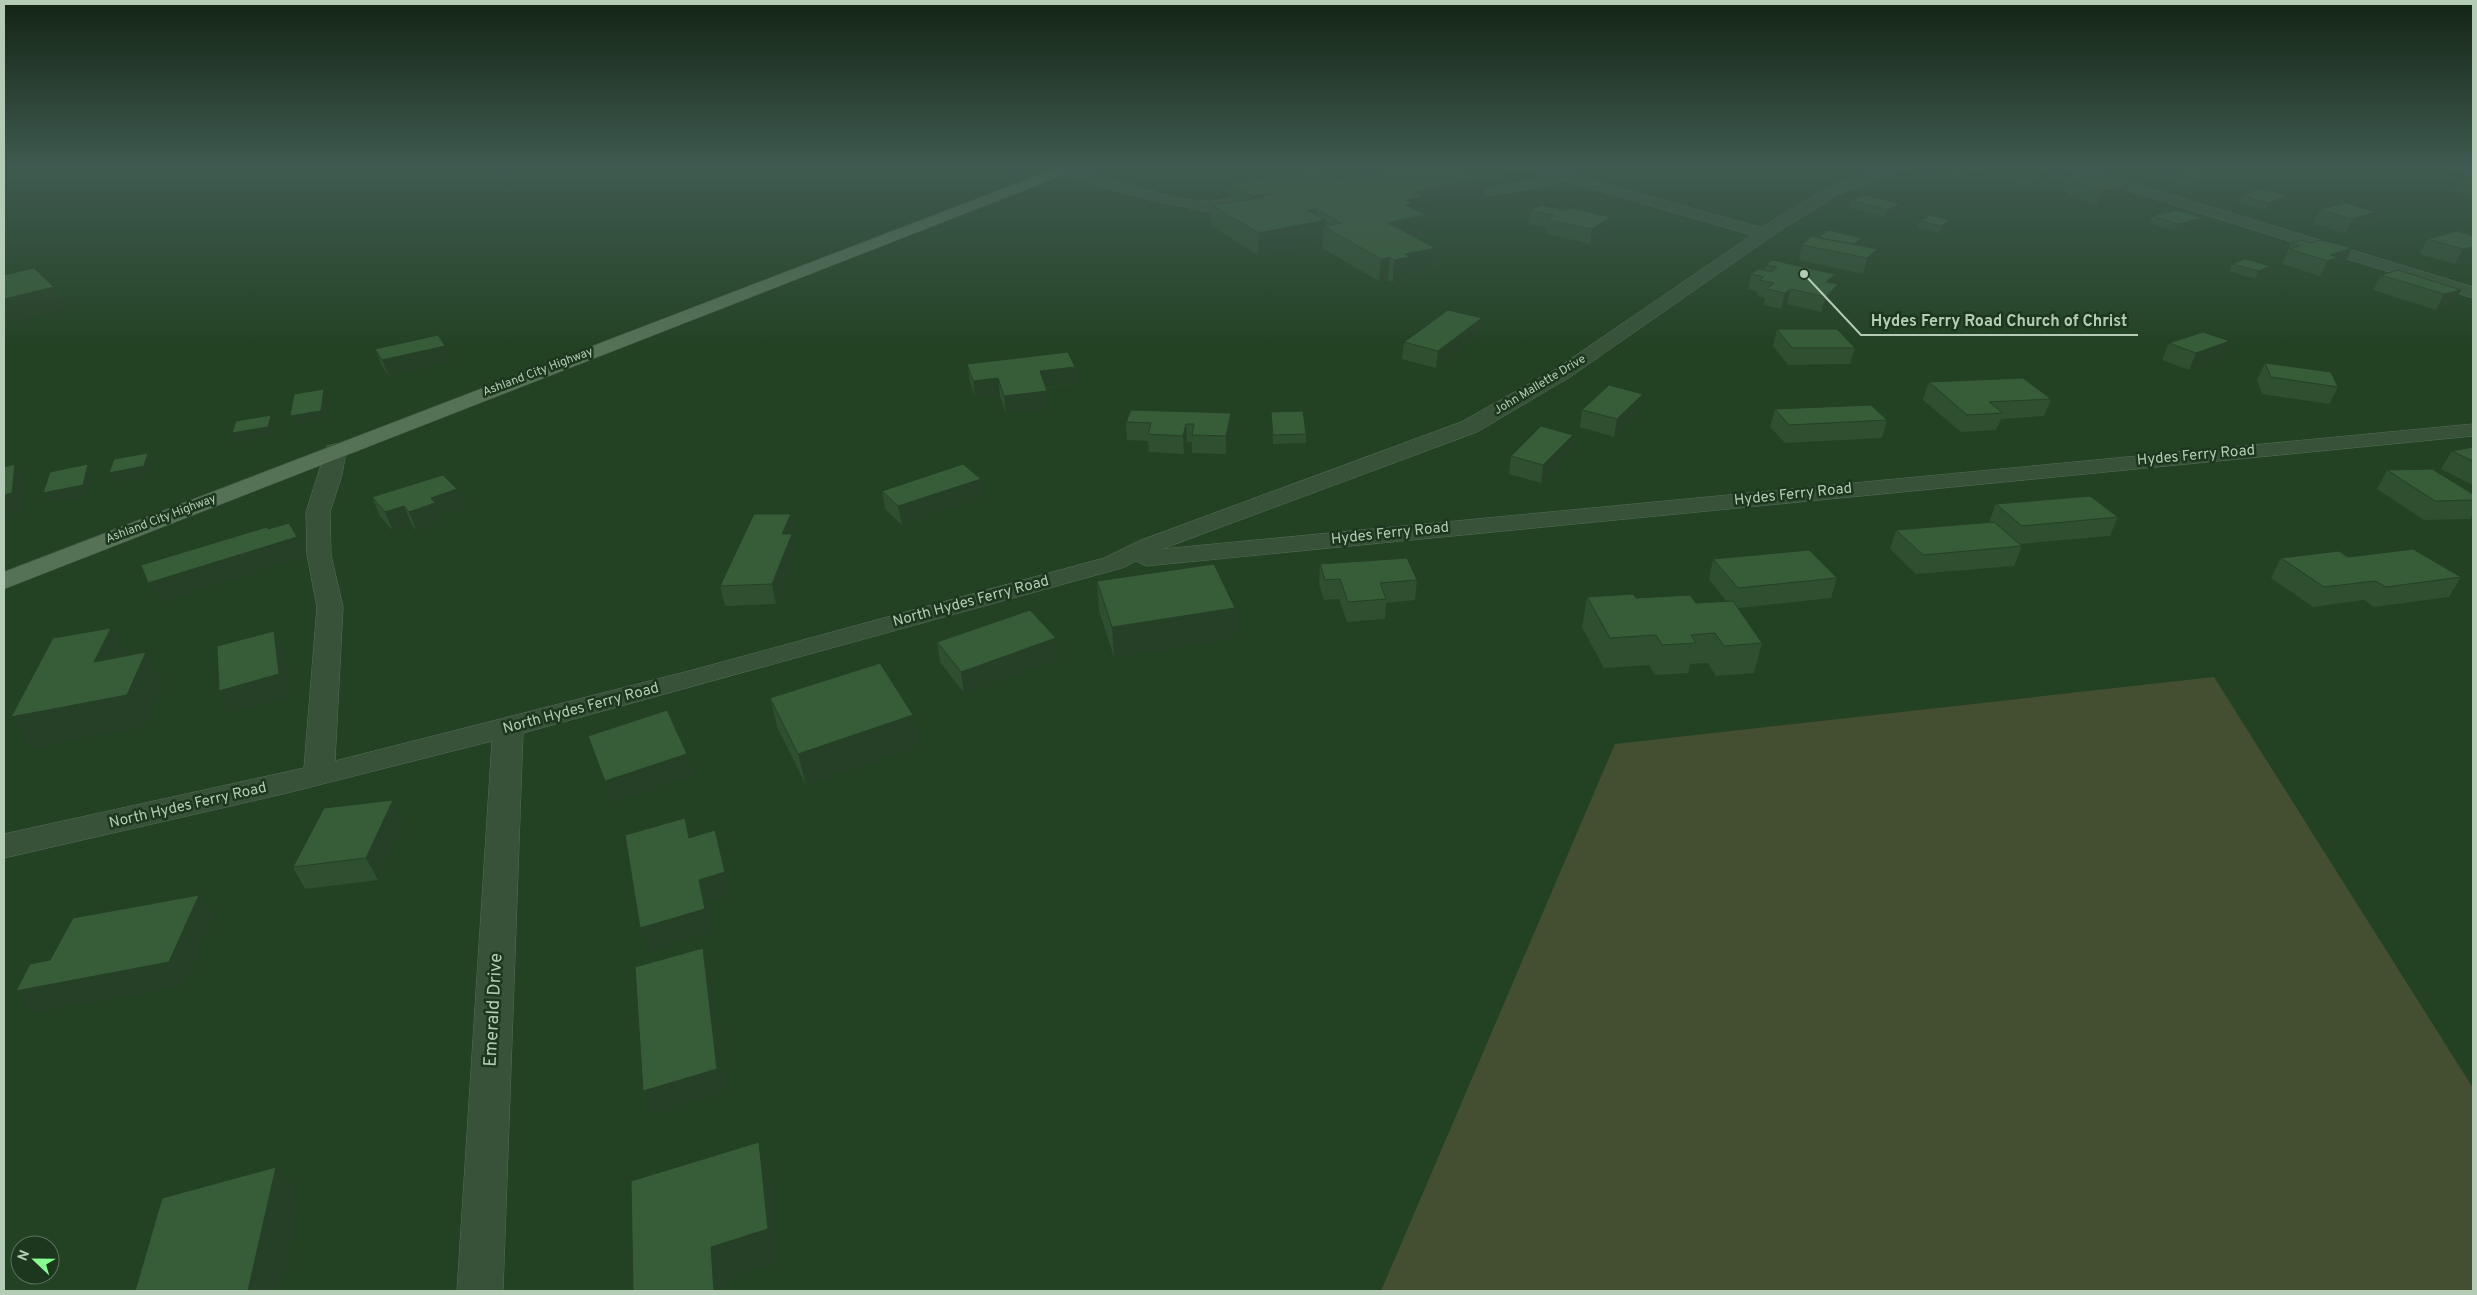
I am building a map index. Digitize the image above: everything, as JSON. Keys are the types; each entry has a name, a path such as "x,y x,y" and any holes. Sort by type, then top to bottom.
{"main road":[{"name":"Ashland City Highway","path":"4,581 907,226"}],"street":[{"path":"1739,226 1765,234"},
{"name":"John Mallette Drive","path":"1156,550 1469,427 1563,373 1777,226"},
{"path":"2260,226 2473,292"},
{"name":"Hydes Ferry Road","path":"1156,550 2473,430"},
{"path":"319,775 330,607 319,555 318,512 331,475 335,452"},
{"name":"North Hydes Ferry Road","path":"4,846 150,816 508,729 1156,550"},
{"name":"Emerald Drive","path":"480,1291 508,729"}],"green space":[{"path":"2214,677 2473,1088 2473,1291 1381,1291 1615,744"}],"building":[{"path":"1248,226 1292,226 1259,233"},
{"path":"1324,226 1394,226 1435,248 1405,254 1409,257 1394,260 1390,257 1381,259"},
{"path":"1579,226 1596,226 1592,229"},
{"path":"1828,230 1862,238 1854,244 1818,238"},
{"path":"2458,231 2473,236 2473,247 2463,249 2427,239"},
{"path":"1812,236 1877,249 1867,258 1802,245"},
{"path":"2301,240 2310,243 2322,240 2352,248 2330,255 2338,257 2328,261 2289,249 2300,246 2291,243"},
{"path":"2245,259 2271,266 2258,271 2232,264"},
{"path":"1772,260 1835,274 1826,282 1838,284 1826,297 1791,289 1785,293 1767,289 1774,283 1760,280 1764,277 1751,274 1758,269 1771,272 1777,267 1766,265"},
{"path":"34,268 54,287 4,299 4,275"},
{"path":"2398,270 2461,290 2444,294 2381,275"},
{"path":"1448,310 1482,318 1438,351 1404,342"},
{"path":"1777,329 1837,329 1855,348 1792,348"},
{"path":"2203,332 2230,341 2196,353 2169,343"},
{"path":"438,335 445,346 382,360 375,349"},
{"path":"1068,352 1075,367 1040,371 1047,391 1004,396 998,378 973,381 967,364"},
{"path":"2265,363 2331,372 2338,387 2271,377"},
{"path":"2023,378 2051,399 1989,402 2003,413 1967,415 1929,382"},
{"path":"1609,385 1643,394 1617,419 1582,410"},
{"path":"324,389 321,411 290,416 294,394"},
{"path":"1871,405 1887,420 1789,425 1775,409"},
{"path":"1131,410 1231,413 1226,436 1192,435 1194,424 1186,424 1183,436 1148,434 1151,423 1126,422"},
{"path":"1303,411 1306,434 1273,435 1271,412"},
{"path":"271,415 268,427 232,433 236,421"},
{"path":"1541,426 1573,435 1543,465 1511,456"},
{"path":"2473,447 2473,461 2452,451"},
{"path":"148,453 144,466 109,473 114,459"},
{"path":"15,464 12,493 4,495 4,467"},
{"path":"88,464 83,485 43,493 50,472"},
{"path":"963,464 981,479 898,506 882,491"},
{"path":"2432,469 2473,494 2473,500 2435,501 2387,470"},
{"path":"443,475 457,489 431,498 435,503 409,512 404,506 385,512 372,497"},
{"path":"2090,496 2118,517 2022,526 1996,504"},
{"path":"754,514 791,514 782,534 792,534 772,584 720,586"},
{"path":"1994,522 2022,546 1923,555 1896,530"},
{"path":"289,523 297,537 148,583 141,565 267,527 268,529"},
{"path":"2413,549 2461,577 2386,587 2375,581 2324,587 2281,558 2339,551 2348,557"},
{"path":"1809,550 1837,578 1738,588 1713,559"},
{"path":"1407,558 1417,580 1380,583 1386,599 1348,602 1340,579 1325,580 1320,564"},
{"path":"1214,564 1235,608 1112,627 1097,581"},
{"path":"1633,594 1636,598 1690,595 1696,603 1733,601 1762,643 1724,646 1715,633 1691,635 1696,643 1662,645 1656,635 1610,638 1587,597"},
{"path":"1030,610 1056,638 961,672 937,642"},
{"path":"111,628 94,662 146,652 127,695 11,717 53,638"},
{"path":"274,631 279,674 219,691 217,646"},
{"path":"880,663 913,715 798,754 770,698"},
{"path":"667,710 687,754 605,781 588,736"},
{"path":"393,800 366,858 293,867 324,808"},
{"path":"685,818 689,838 715,830 725,872 699,880 705,909 640,928 625,835"},
{"path":"199,895 169,962 16,991 30,964 50,960 73,918"},
{"path":"703,948 717,1069 643,1091 635,967"},
{"path":"759,1142 768,1229 711,1247 714,1291 633,1291 631,1181"},
{"path":"276,1167 248,1291 135,1291 162,1198"}],"place":[{"name":"Hydes Ferry Road Church of Christ","path":"1804,274"}]}
